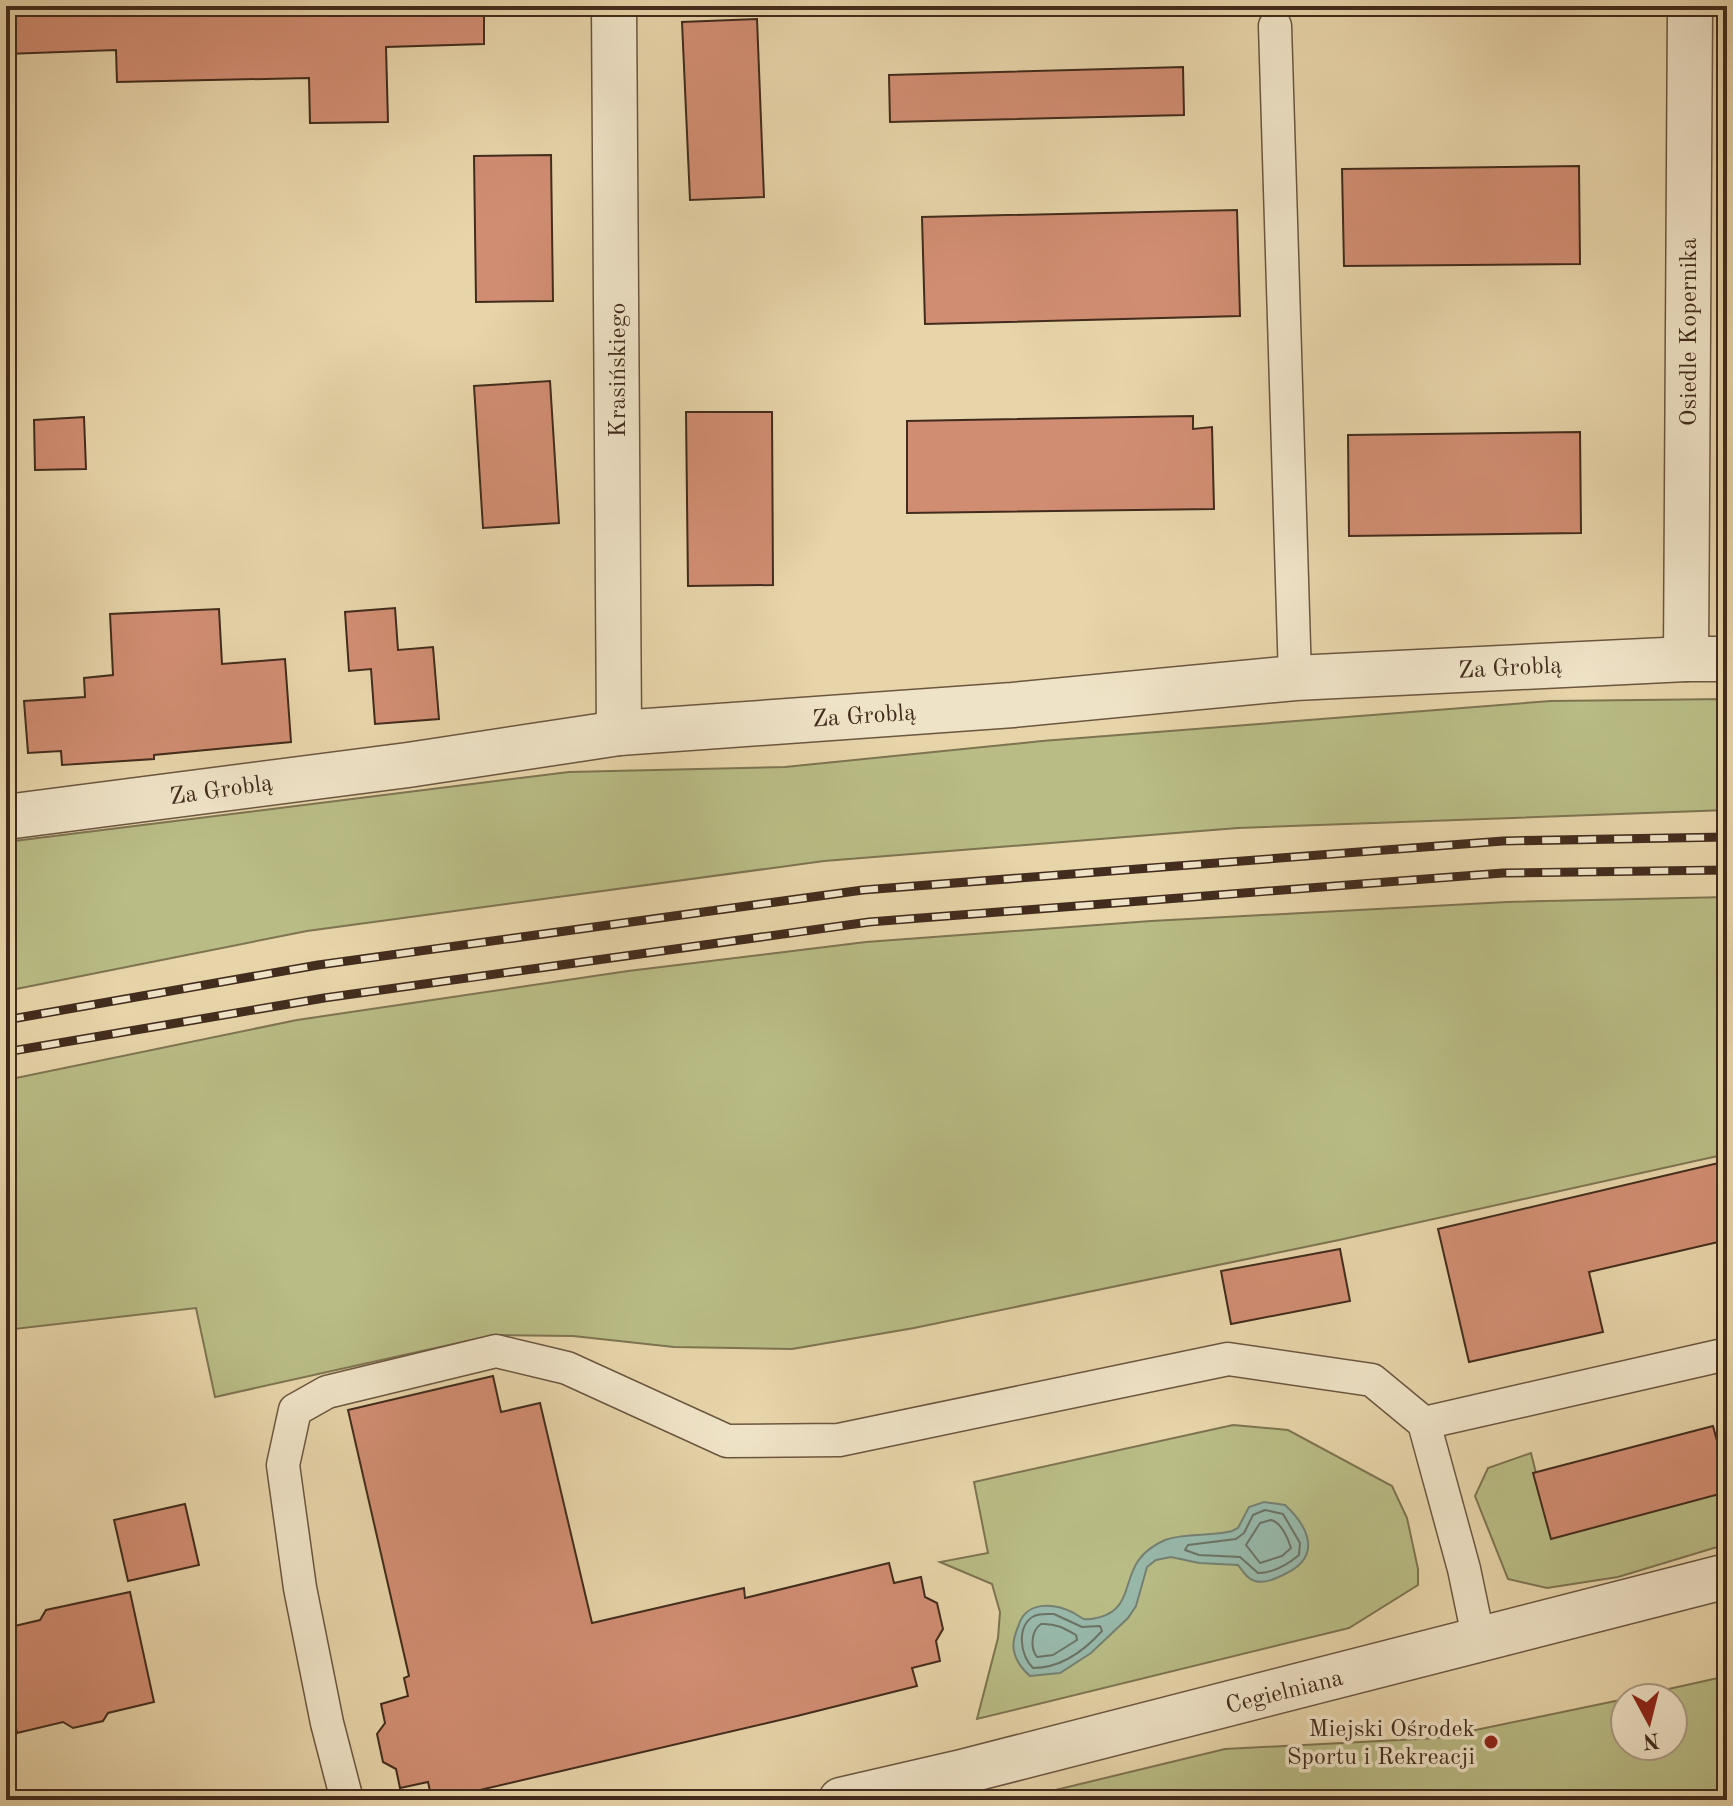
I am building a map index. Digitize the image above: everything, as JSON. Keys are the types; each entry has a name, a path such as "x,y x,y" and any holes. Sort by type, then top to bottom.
{"street":[{"name":"Krasińskiego","path":"614,6 619,733"},
{"name":"Osiedle Kopernika","path":"1690,6 1707,659"},
{"name":"Za Groblą","path":"6,817 408,765 619,733 1013,705 1295,678 1707,659"},
{"name":"Cegielniana","path":"841,1800 958,1773 1727,1576"}],"lane":[{"path":"1275,26 1295,678"},
{"path":"347,1800 327,1723 300,1588 283,1465 295,1410 327,1392 496,1351 567,1368 727,1441 839,1440 1228,1359 1372,1380 1424,1423 1464,1569 1479,1641"},
{"path":"1424,1423 1727,1354"}],"green space":[{"path":"1727,699 1727,810 1238,828 824,861 307,931 6,991 6,842 569,772 785,767 1042,741 1551,701"},
{"path":"1727,897 1727,1154 1339,1240 914,1328 792,1349 674,1347 573,1336 494,1335 215,1397 196,1308 6,1330 6,1080 297,1020 628,971 866,942 1151,921 1507,902"},
{"path":"1233,1425 1288,1430 1392,1486 1407,1518 1418,1569 1418,1585 1349,1628 977,1719 998,1638 1000,1612 992,1584 940,1562 988,1553 974,1482"},
{"path":"1531,1453 1551,1533 1727,1489 1727,1544 1618,1577 1547,1588 1508,1579 1475,1496 1488,1468"},
{"name":"Miejski Ośrodek Sportu i Rekreacji","path":"1727,1676 1727,1800 1014,1800 1225,1749 1437,1738 1609,1702 1609,1762 1689,1762 1689,1684"}],"water":[{"path":"1264,1502 1285,1505 1305,1532 1308,1550 1297,1567 1275,1579 1259,1582 1245,1574 1238,1565 1199,1563 1171,1557 1156,1560 1147,1567 1136,1606 1128,1618 1091,1653 1060,1673 1030,1676 1020,1665 1013,1648 1016,1633 1027,1612 1049,1606 1066,1609 1084,1619 1106,1615 1123,1599 1134,1568 1150,1549 1173,1538 1232,1531 1238,1528 1249,1507"}],"building":[{"path":"6,6 484,6 484,44 386,47 388,122 310,123 309,78 117,82 116,50 6,54"},
{"path":"757,19 764,197 690,200 682,22"},
{"path":"1183,67 1184,115 890,122 889,75"},
{"path":"551,155 553,301 476,302 474,156"},
{"path":"1579,166 1580,264 1344,266 1342,169"},
{"path":"1237,210 1240,316 925,324 922,217"},
{"path":"550,381 559,523 483,528 474,386"},
{"path":"686,412 772,412 773,585 688,586"},
{"path":"1193,416 1193,429 1212,427 1214,509 907,513 907,421"},
{"path":"84,417 86,469 35,470 34,420"},
{"path":"1580,432 1581,533 1349,536 1348,435"},
{"path":"395,608 398,650 433,647 439,719 375,724 371,669 349,671 345,612"},
{"path":"219,609 222,664 285,659 291,742 154,755 154,759 62,765 61,751 28,753 24,701 85,697 84,678 113,675 110,614"},
{"path":"1727,1161 1727,1240 1589,1272 1603,1332 1469,1362 1438,1229"},
{"path":"1340,1249 1350,1301 1231,1324 1221,1271"},
{"path":"493,1376 501,1412 540,1403 592,1623 744,1588 745,1598 889,1563 894,1583 921,1577 925,1597 937,1603 943,1629 936,1641 940,1661 912,1668 917,1686 797,1716 437,1800 432,1800 428,1782 400,1788 396,1769 383,1762 377,1734 385,1723 381,1704 408,1696 404,1678 409,1676 348,1410"},
{"path":"1713,1426 1727,1478 1727,1492 1551,1539 1533,1473"},
{"path":"185,1504 199,1565 128,1581 114,1520"},
{"path":"130,1592 154,1702 108,1713 103,1721 73,1728 63,1722 17,1733 6,1684 6,1628 40,1620 46,1610"}],"railway":[{"path":"6,1020 318,965 863,890 1503,841 1727,837"},
{"path":"6,1052 324,998 869,922 1503,873 1727,870"}],"place":[{"name":"Miejski Ośrodek Sportu i Rekreacji","path":"1491,1742"}]}
